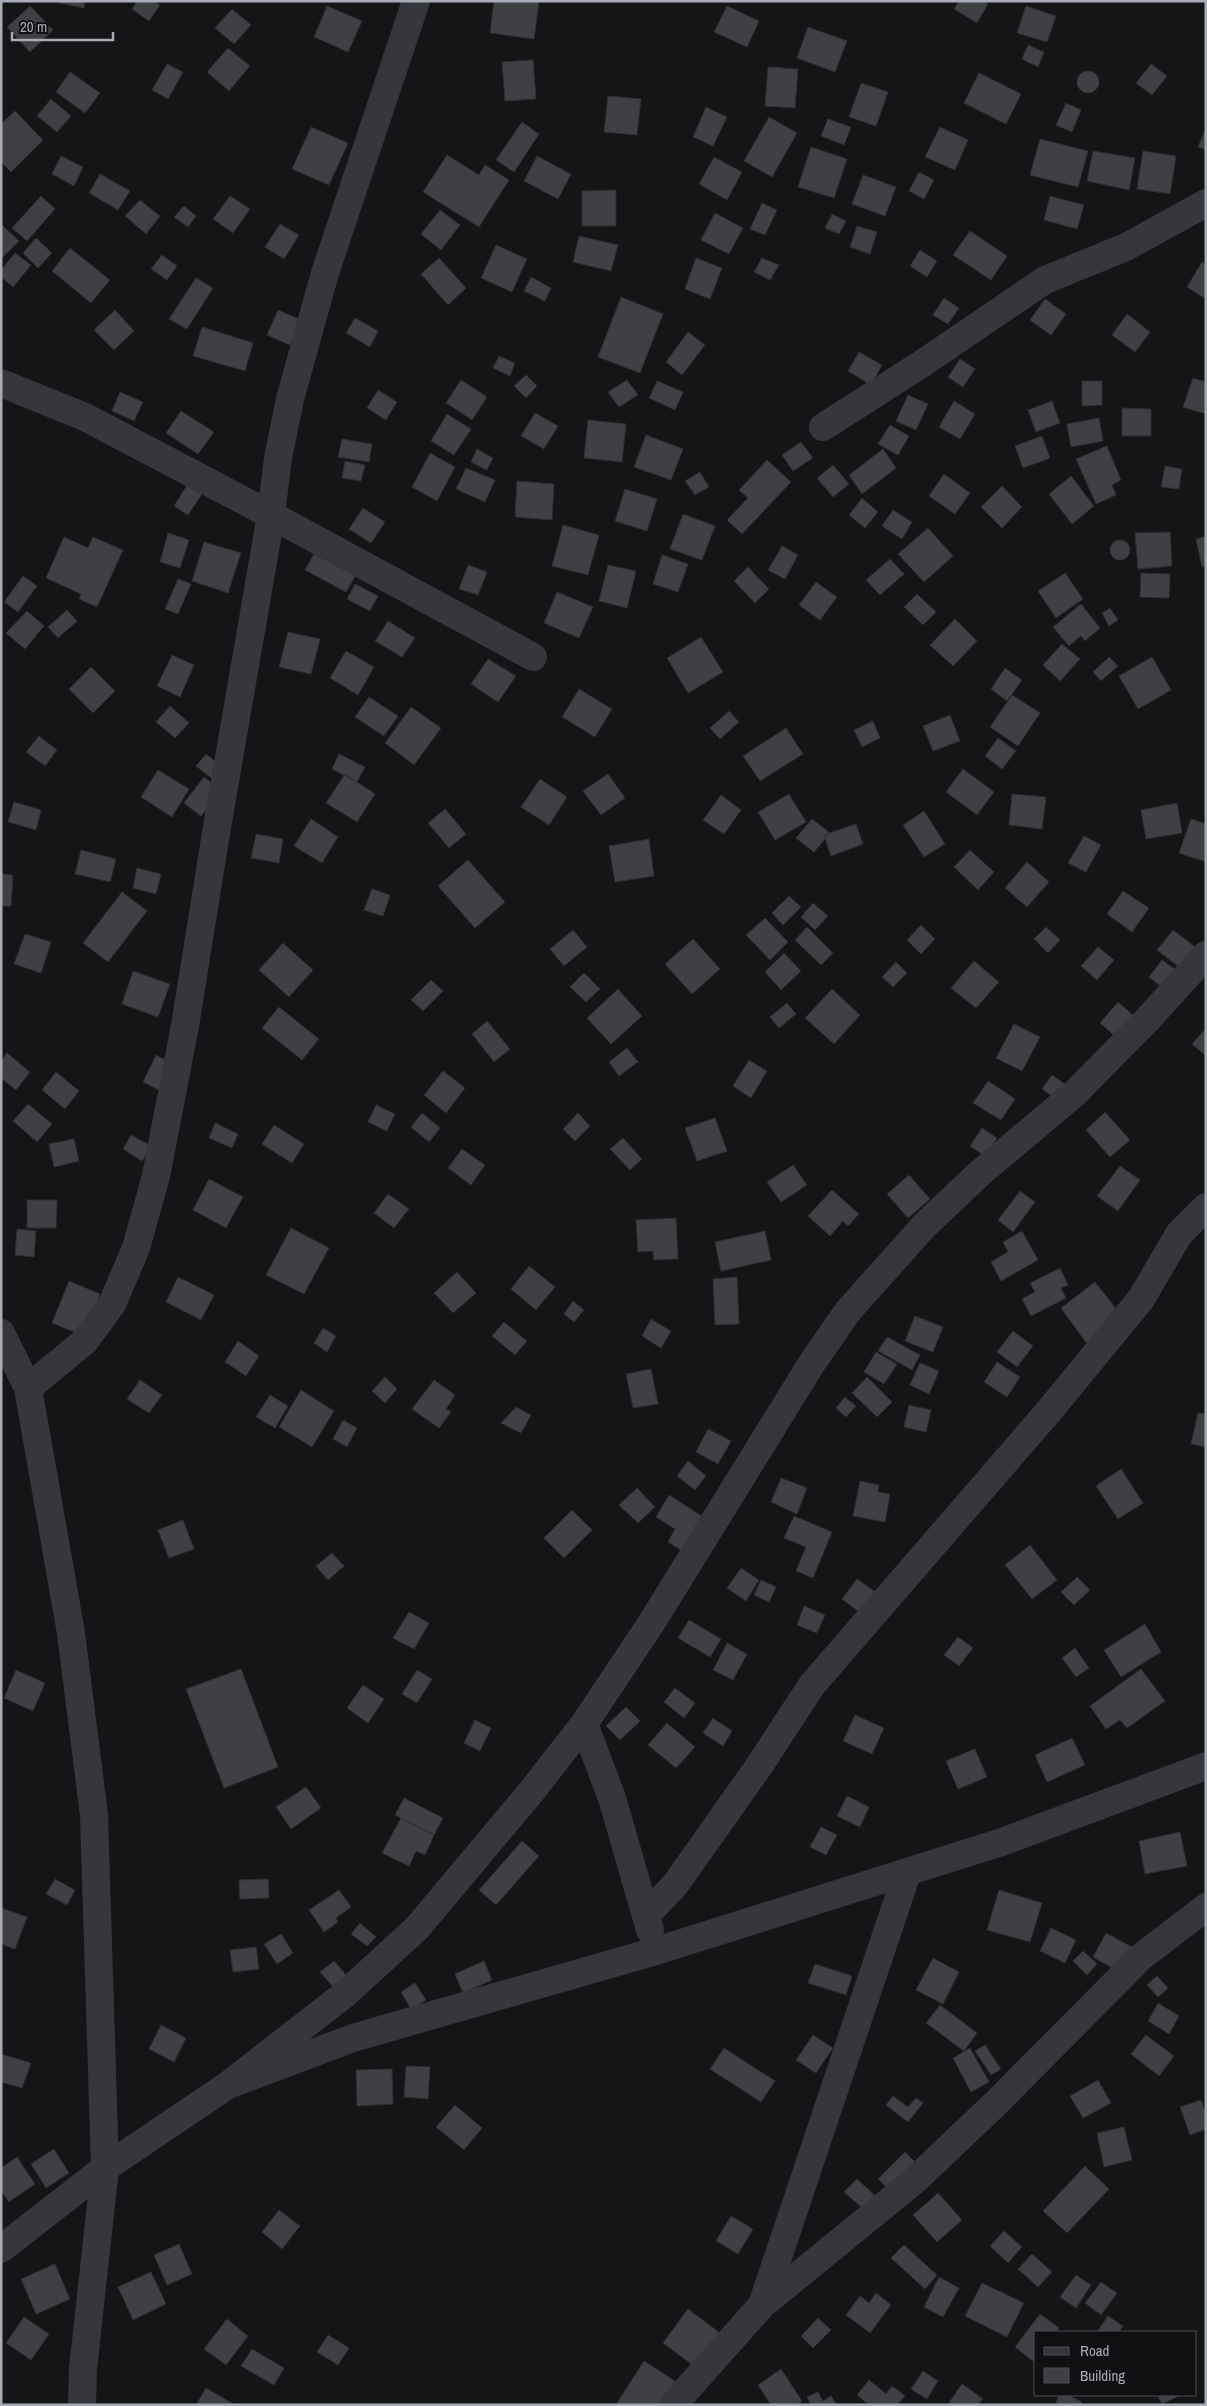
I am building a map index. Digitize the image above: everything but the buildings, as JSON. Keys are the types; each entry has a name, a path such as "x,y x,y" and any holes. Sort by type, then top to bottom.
{"street":[{"path":"28,1388 85,1341 112,1304 136,1248 156,1176 186,1026 219,814 271,515 278,458 302,351 325,273 416,1"},
{"path":"823,427 920,365 1045,280 1126,247 1206,203"},
{"path":"1,383 85,418 271,515 533,657"},
{"path":"1,2249 105,2168 228,2085 345,1994 417,1928 531,1792 584,1724 652,1622 812,1363 848,1311 924,1226 980,1173 1075,1093 1148,1019 1206,955"},
{"path":"646,1915 675,1885 759,1766 812,1685 1049,1411 1141,1298 1179,1234 1206,1207"},
{"path":"1,1333 28,1388 71,1633 94,1814 105,2168 83,2369 82,2405"},
{"path":"584,1724 612,1798 656,1951"},
{"path":"228,2085 354,2038 656,1951 907,1873 1002,1842 1206,1766"},
{"path":"762,2305 907,1873"},
{"path":"673,2405 762,2305 914,2181 995,2104 1142,1957 1206,1907"}]}
